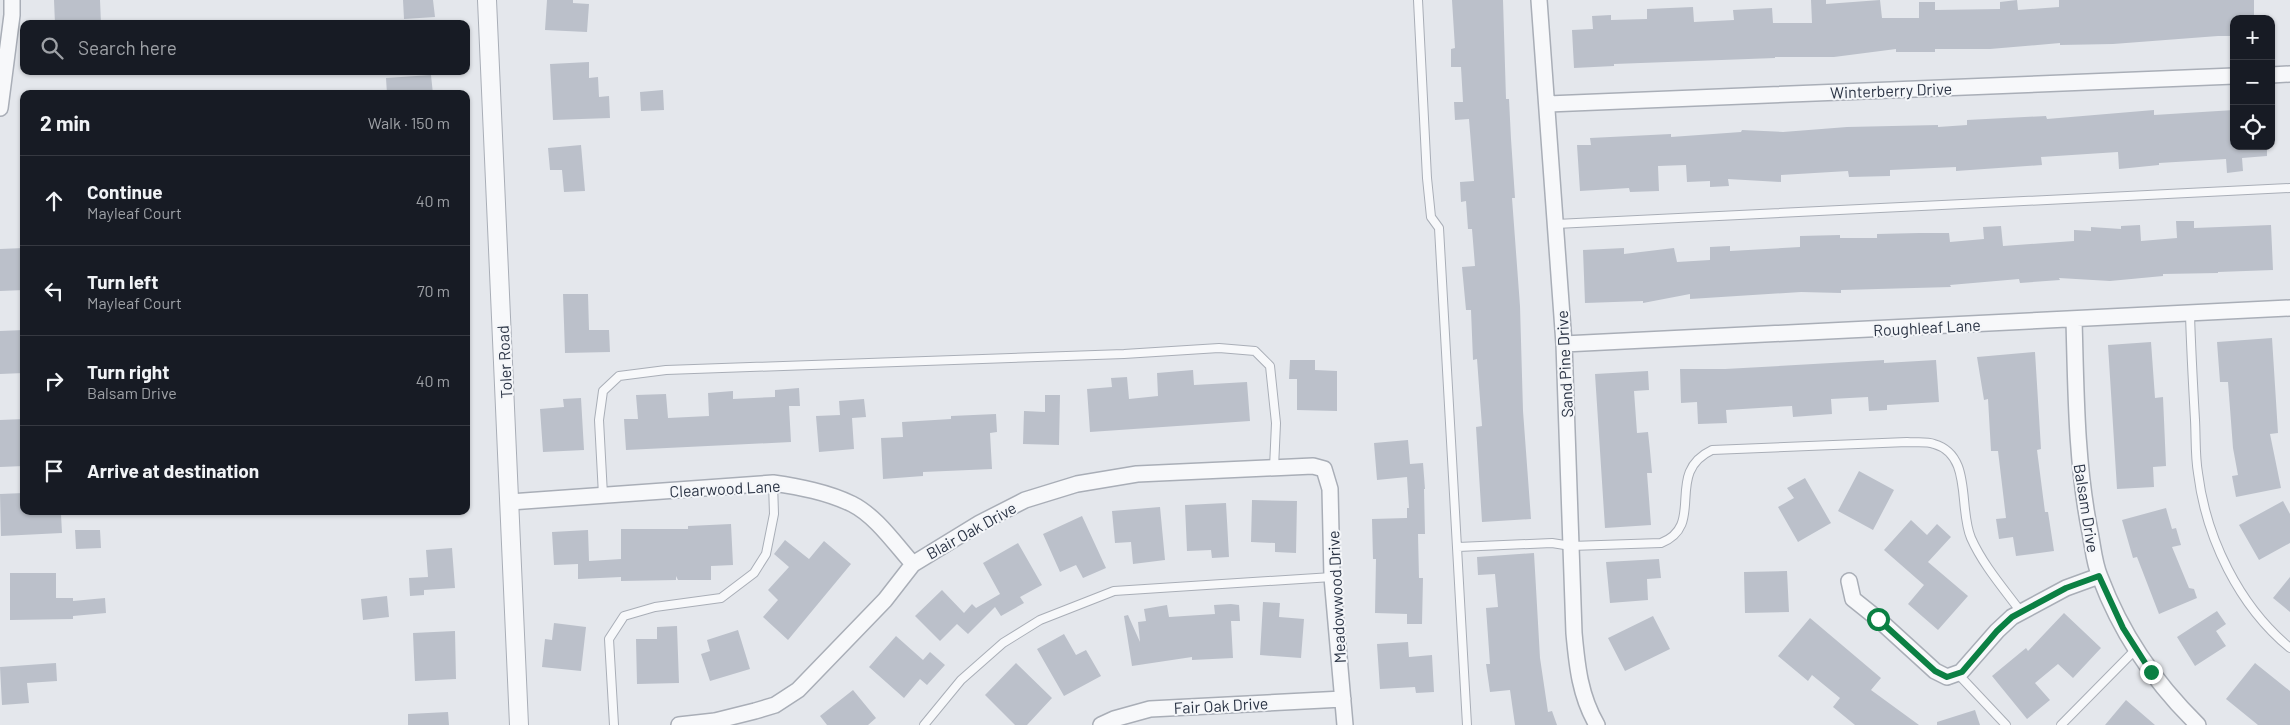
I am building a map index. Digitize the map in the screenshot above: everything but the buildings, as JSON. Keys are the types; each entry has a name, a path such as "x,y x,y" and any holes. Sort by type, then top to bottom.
{"street":[{"name":"Toler Road","path":"487,0 519,725"},
{"name":"Sand Pine Drive","path":"1539,0 1564,344 1574,633 1578,676 1588,710 1597,725"},
{"path":"0,108 8,10"},
{"path":"2275,75 2290,74"},
{"name":"Winterberry Drive","path":"1548,104 2230,76"},
{"name":"Roughleaf Lane","path":"1564,344 2290,308"},
{"name":"Balsam Drive","path":"2074,320 2078,452 2099,576 2123,628 2151,672 2177,704 2198,725"},
{"name":"Blair Oak Drive","path":"679,725 715,721 775,705 798,690 885,600 913,564 980,523 1025,500 1078,484 1137,474 1313,466 1324,469"},
{"name":"Meadowwood Drive","path":"1324,469 1330,489 1332,577 1344,725"},
{"name":"Clearwood Lane","path":"510,502 773,483 808,488 853,504 875,522 913,564"},
{"path":"1849,581 1853,599 1935,671 1947,677 1962,672 1997,631 2012,617 2066,588 2099,576"},
{"name":"Fair Oak Drive","path":"1101,725 1114,719 1150,709 1343,699"}],"lane":[{"path":"1418,0 1428,188 1431,217 1439,228 1467,725"},
{"path":"1556,224 2290,188"},
{"path":"2190,314 2197,473 2211,531 2227,567 2249,603 2277,637 2290,648"},
{"path":"603,495 599,420 603,390 618,376 666,370 1115,354 1218,348 1255,351 1270,366 1276,424 1274,468"},
{"path":"1458,548 1552,543 1571,546 1661,543 1670,539 1679,530 1683,522 1687,477 1692,465 1700,456 1712,450 1932,443 1951,453 1957,462 1966,523 1971,538 1979,554 2021,612"},
{"path":"614,725 609,639 624,616 655,608 721,598 754,573 766,554 774,514 773,483"},
{"path":"924,725 961,680 1003,643 1040,620 1114,591 1332,577"},
{"path":"2062,725 2137,648"},
{"path":"1957,673 2006,725"}],"route":[{"path":"1878,619 1935,671 1947,677 1962,672 1997,631 2012,617 2066,588 2099,576 2123,628 2151,672"}]}
